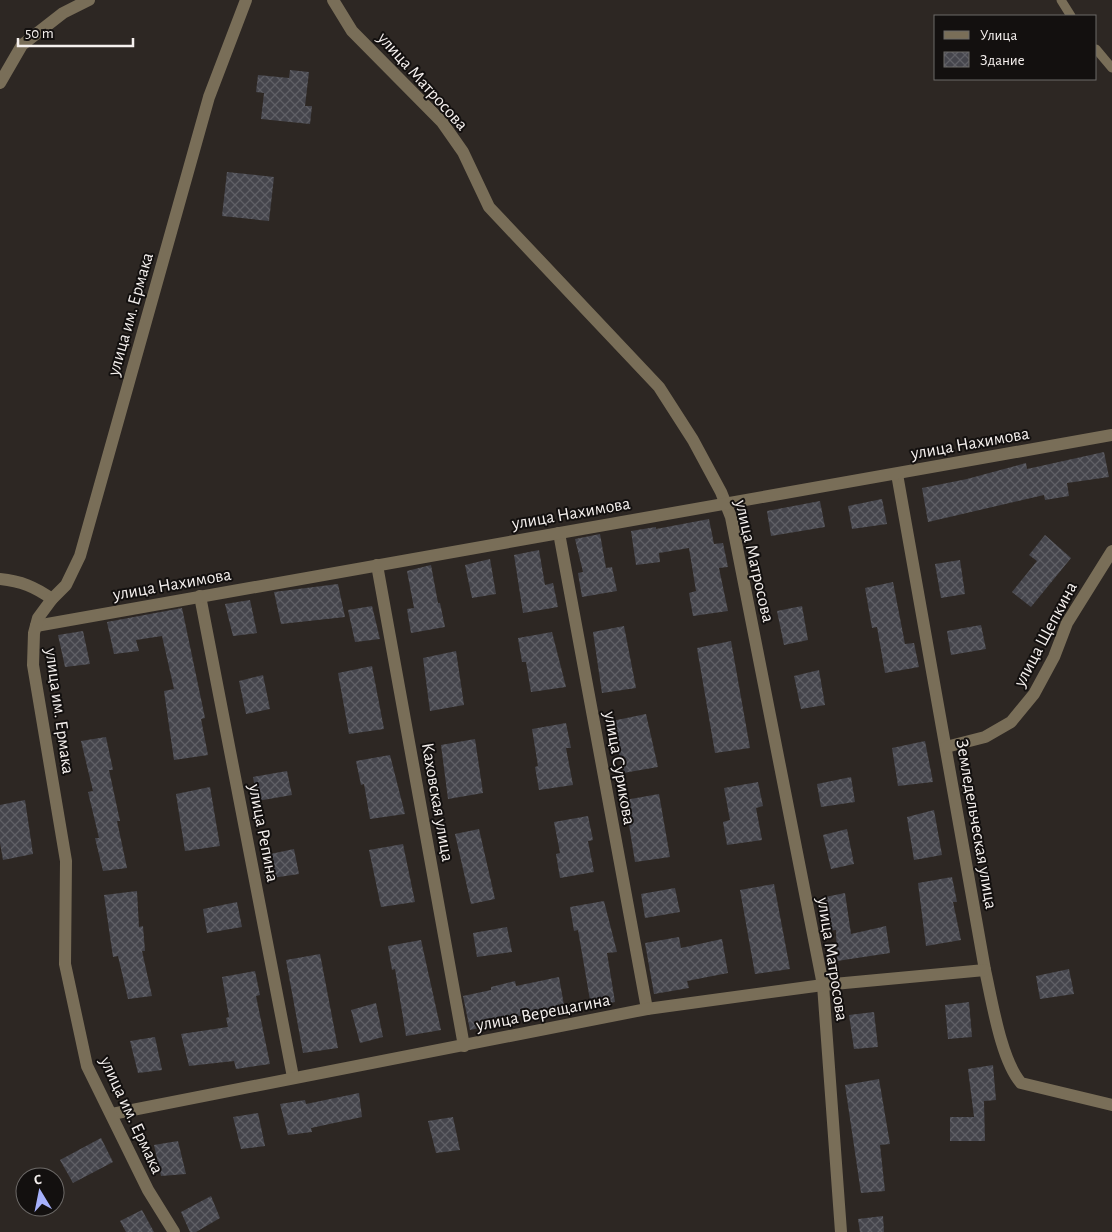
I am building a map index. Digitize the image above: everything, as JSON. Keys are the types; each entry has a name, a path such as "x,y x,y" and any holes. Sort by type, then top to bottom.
{"street":[{"path":"0,84 22,45 64,14 89,0"},
{"name":"улица им. Ермака","path":"174,1232 148,1190 87,1066 65,964 66,861 33,665 32,646 36,626 43,609 66,585 80,556 209,97 246,0"},
{"name":"улица Матросова","path":"333,0 352,31 442,122 463,152 474,180 489,207 659,388 693,440 731,517 822,985 841,1232"},
{"name":"улица Нахимова","path":"36,626 1112,435"},
{"name":"Земледельческая улица","path":"897,474 985,970 996,1021 1013,1074 1021,1083 1112,1105"},
{"name":"улица Сурикова","path":"559,533 647,1009"},
{"name":"улица Щепкина","path":"946,747 985,737 1011,722 1028,701 1054,657 1067,623 1112,551"},
{"name":"Каховская улица","path":"377,565 464,1046"},
{"path":"0,579 16,580 34,586 52,599"},
{"name":"улица Репина","path":"200,596 293,1077"},
{"name":"улица Верещагина","path":"112,1114 647,1009 822,985 985,970"}],"lane":[{"path":"1060,0 1070,15"},
{"path":"1097,50 1112,68"}],"building":[{"path":"290,70 309,72 305,106 312,106 310,124 261,119 264,93 256,92 258,75 289,78"},
{"path":"227,172 274,177 269,221 222,216"},
{"path":"1104,452 1109,477 1067,483 1069,496 1045,500 1044,495 928,522 922,488 967,479 1026,463 1027,469"},
{"path":"882,499 887,524 852,529 848,506"},
{"path":"820,501 825,527 771,536 767,511"},
{"path":"709,519 714,544 723,543 728,567 719,568 728,611 693,616 689,593 696,591 689,548 659,553 660,562 636,565 631,531 656,527 656,529"},
{"path":"600,534 606,568 612,567 617,591 582,597 578,573 583,572 575,539"},
{"path":"1045,535 1071,558 1031,607 1012,592 1037,561 1029,555"},
{"path":"539,550 545,585 553,583 558,607 523,613 514,555"},
{"path":"490,559 496,594 472,598 465,565"},
{"path":"960,560 965,594 941,598 935,564"},
{"path":"431,565 438,603 440,603 445,627 411,633 407,609 414,608 407,571"},
{"path":"893,582 905,644 914,643 919,667 885,673 877,627 872,628 865,588"},
{"path":"338,584 345,617 281,624 274,592"},
{"path":"250,600 257,633 233,636 225,604"},
{"path":"372,606 380,639 355,642 348,610"},
{"path":"802,606 808,640 784,645 777,611"},
{"path":"182,608 205,718 201,719 208,755 174,760 164,691 174,689 162,636 136,640 139,651 114,654 107,622"},
{"path":"981,625 986,649 951,655 947,631"},
{"path":"624,626 636,688 602,693 593,632"},
{"path":"83,631 90,664 65,667 58,635"},
{"path":"552,632 566,687 531,692 526,662 522,662 518,638"},
{"path":"731,641 750,748 715,753 697,648"},
{"path":"456,651 464,705 430,711 423,658"},
{"path":"372,666 384,729 349,734 338,673"},
{"path":"819,670 825,705 801,709 794,676"},
{"path":"263,675 270,709 246,714 239,681"},
{"path":"646,714 658,767 623,773 612,721"},
{"path":"566,723 571,748 566,748 573,785 539,790 535,767 538,766 532,729"},
{"path":"106,737 113,770 109,770 120,821 117,821 127,868 103,871 95,838 99,838 88,792 93,791 81,741"},
{"path":"475,739 483,793 448,799 441,745"},
{"path":"925,741 933,782 898,786 892,748"},
{"path":"390,755 405,814 370,819 364,784 361,785 356,761"},
{"path":"287,771 292,795 257,801 253,777"},
{"path":"851,777 855,802 821,807 817,784"},
{"path":"758,782 763,806 756,808 762,840 727,845 723,822 730,820 724,788"},
{"path":"210,787 220,846 185,851 176,794"},
{"path":"659,794 670,857 635,862 625,800"},
{"path":"25,800 33,854 3,860 0,843 0,805"},
{"path":"934,810 942,855 914,860 907,817"},
{"path":"588,816 593,840 588,841 594,872 560,878 556,854 560,853 554,822"},
{"path":"479,829 495,899 471,904 455,834"},
{"path":"847,829 854,864 831,869 823,835"},
{"path":"403,844 415,902 381,907 369,850"},
{"path":"294,849 299,874 265,879 261,856"},
{"path":"952,877 957,902 953,902 961,940 926,946 918,883"},
{"path":"774,884 790,969 755,974 740,890"},
{"path":"675,888 680,912 645,918 641,894"},
{"path":"137,891 139,927 143,926 145,951 142,951 152,996 128,999 118,956 113,957 104,895"},
{"path":"845,893 851,934 886,926 890,953 837,961 836,930 826,931 820,898"},
{"path":"604,901 617,952 607,953 615,1002 591,1006 578,930 574,931 570,907"},
{"path":"237,902 242,927 207,933 203,909"},
{"path":"507,927 512,952 477,957 473,933"},
{"path":"679,937 681,948 722,939 728,973 687,981 689,988 654,994 645,943"},
{"path":"421,940 441,1030 406,1036 395,969 392,970 388,946"},
{"path":"320,954 338,1048 303,1053 286,960"},
{"path":"1069,969 1074,994 1040,999 1036,976"},
{"path":"255,971 260,995 256,996 270,1064 236,1069 234,1061 189,1066 181,1034 228,1027 226,1018 229,1017 222,977"},
{"path":"559,977 565,1011 541,1015 541,1012 492,1021 493,1025 470,1030 463,996 491,990 491,987 515,981 516,986"},
{"path":"969,1002 972,1037 948,1039 945,1005"},
{"path":"376,1003 383,1037 360,1043 351,1010"},
{"path":"874,1012 878,1047 854,1049 849,1015"},
{"path":"155,1037 162,1070 138,1073 130,1041"},
{"path":"993,1065 996,1100 984,1101 985,1141 950,1141 950,1117 974,1117 968,1069"},
{"path":"879,1079 890,1144 880,1145 885,1191 861,1193 845,1085"},
{"path":"359,1093 362,1117 311,1128 312,1132 288,1135 280,1104 305,1100 306,1104"},
{"path":"258,1113 265,1146 241,1149 233,1117"},
{"path":"453,1117 460,1150 436,1153 428,1121"},
{"path":"101,1138 113,1162 73,1183 60,1160"},
{"path":"178,1141 186,1174 161,1176 154,1145"},
{"path":"211,1196 220,1218 196,1232 190,1232 181,1212"},
{"path":"142,1210 154,1232 126,1232 120,1221"},
{"path":"883,1216 884,1232 860,1232 858,1219"}]}
